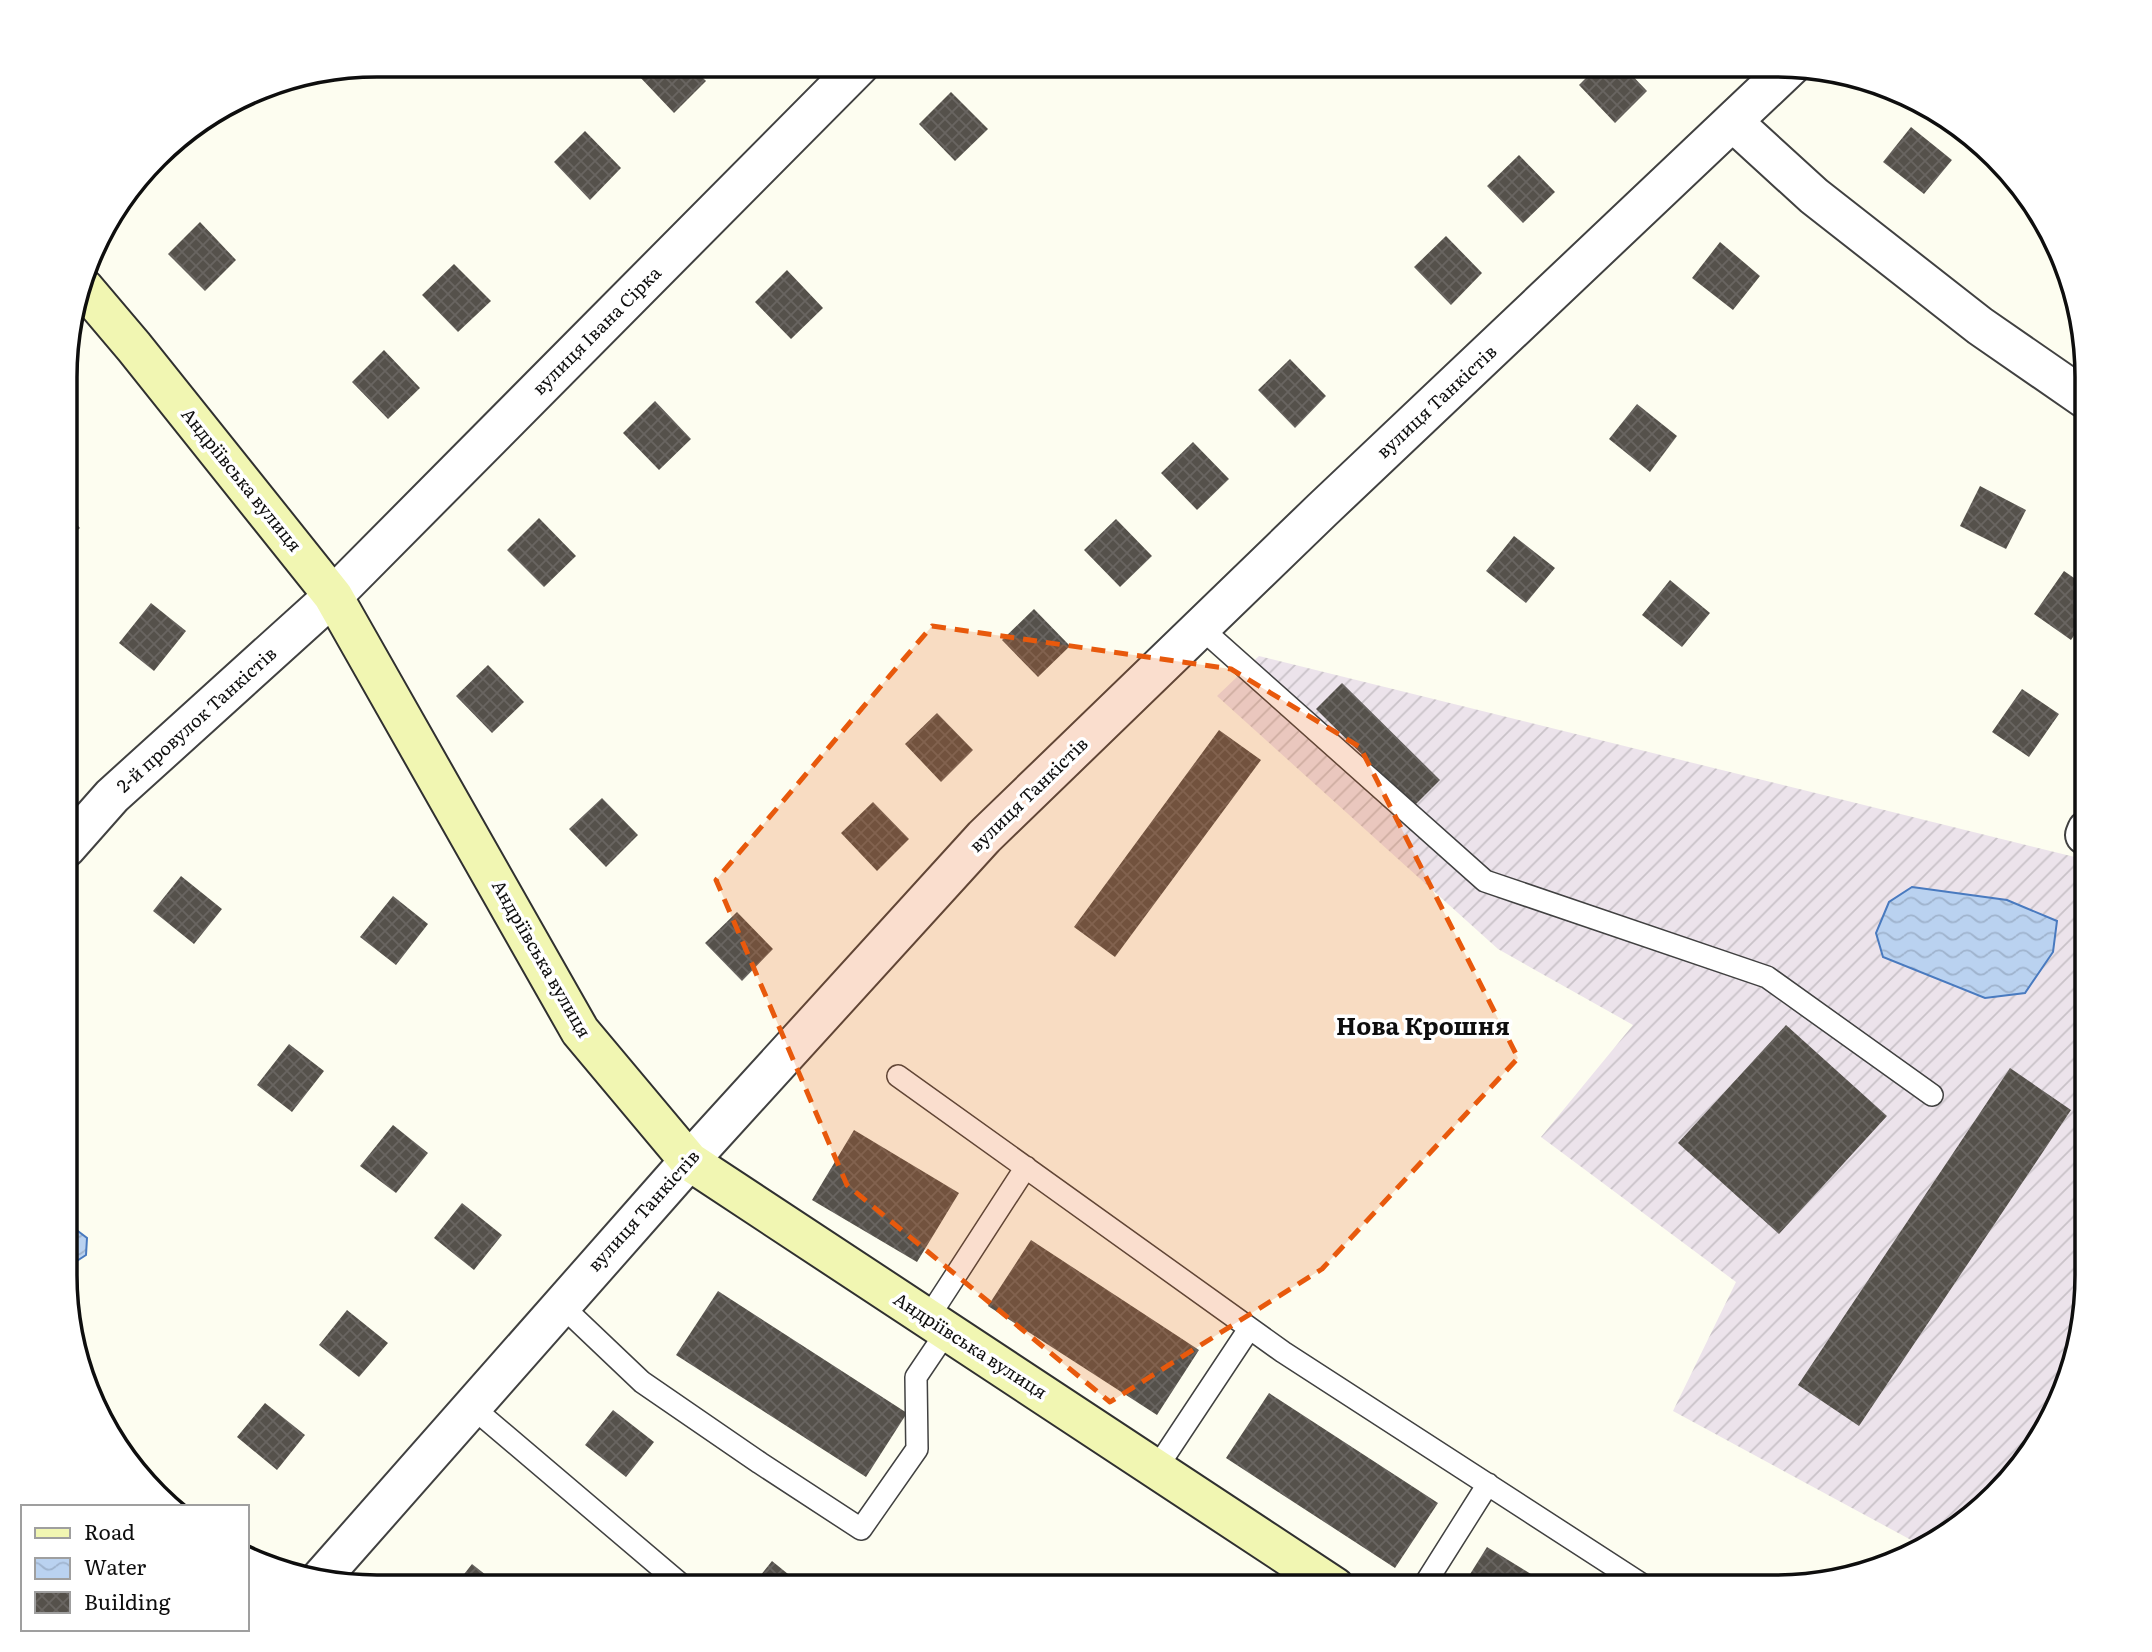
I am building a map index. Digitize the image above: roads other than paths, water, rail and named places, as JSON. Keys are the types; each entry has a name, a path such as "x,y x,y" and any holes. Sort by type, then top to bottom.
{"street":[{"name":"вулиця Івана Сірка","path":"333,596 848,77"},
{"name":"вулиця Танкістів","path":"328,1571 689,1161 984,837 1779,77"},
{"path":"1733,122 1814,196 1970,318 2075,392"},
{"name":"Андріївська вулиця","path":"89,294 333,596 580,1031 689,1161 1317,1575"},
{"name":"2-й провулок Танкістів","path":"77,836 112,796 333,596"}],"lane":[{"path":"1201,628 1485,881 1767,976 1933,1095"},
{"path":"898,1076 1249,1328 1628,1575"},
{"path":"561,1305 642,1382 862,1529 918,1449 916,1377 938,1325 1026,1167"},
{"path":"1156,1469 1249,1328"},
{"path":"472,1407 670,1575"},
{"path":"1431,1575 1488,1484"}],"water":[{"path":"1912,887 2007,900 2057,921 2053,952 2025,993 1985,998 1883,957 1876,933 1889,902"},
{"path":"77,1230 87,1238 86,1255 77,1261"}],"district":[{"name":"Нова Крошня","path":"1423,1027"}]}
